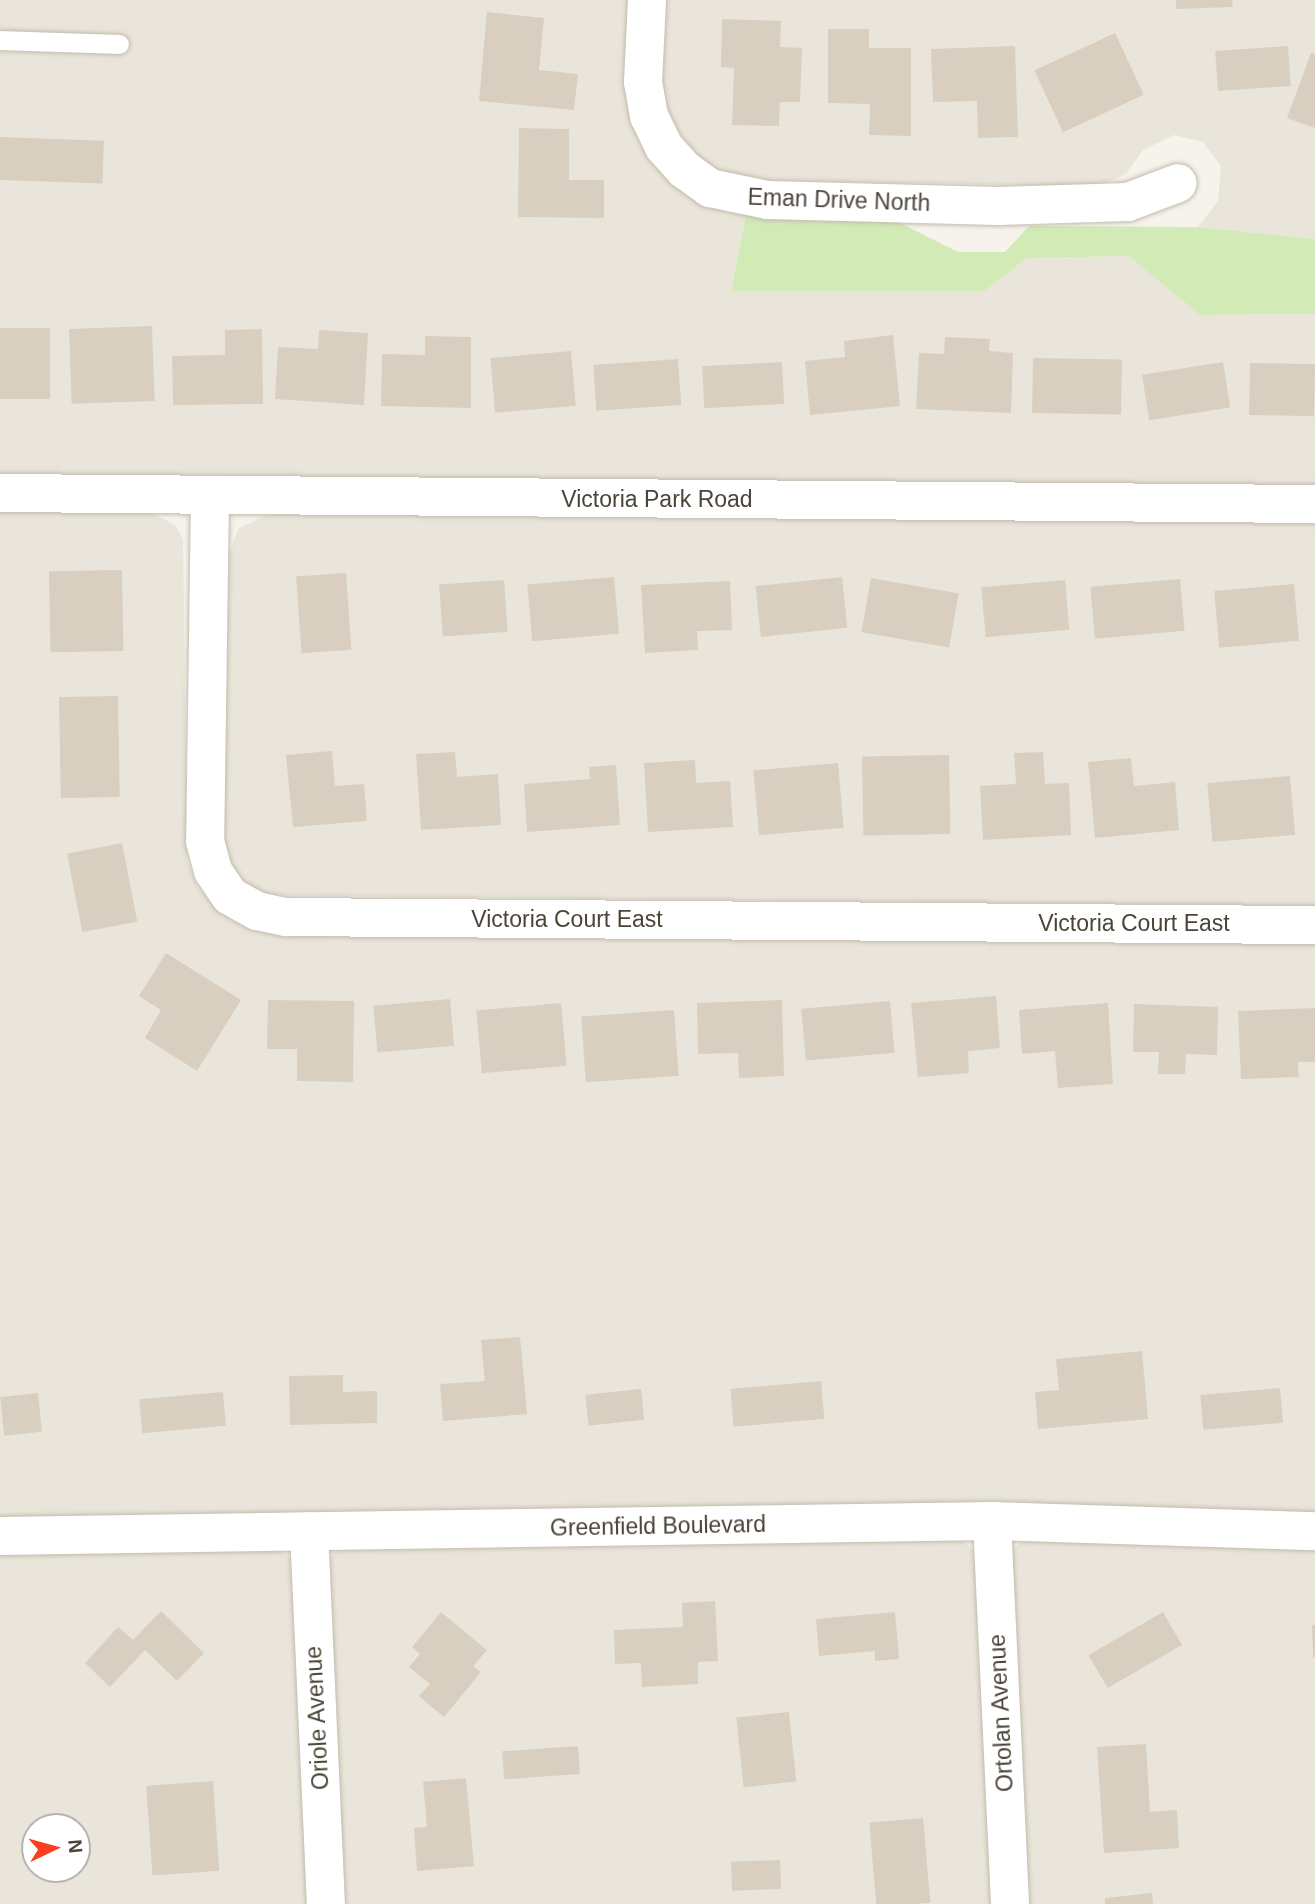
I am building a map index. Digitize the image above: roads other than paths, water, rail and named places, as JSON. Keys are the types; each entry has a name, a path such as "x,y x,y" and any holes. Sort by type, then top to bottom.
{"street":[{"name":"Eman Drive North","path":"647,0 643,82 649,116 664,147 685,170 710,188 767,200 998,206 1128,202 1178,183"},
{"name":"Victoria Park Road","path":"0,493 1315,504"},
{"name":"Victoria Court East","path":"210,496 205,841 213,871 230,896 257,911 286,917 1315,925"},
{"name":"Greenfield Boulevard","path":"0,1536 992,1521 1315,1531"},
{"name":"Ortolan Avenue","path":"992,1521 1010,1904"},
{"name":"Oriole Avenue","path":"309,1531 326,1904"}],"lane":[{"path":"0,40 119,44"}]}
